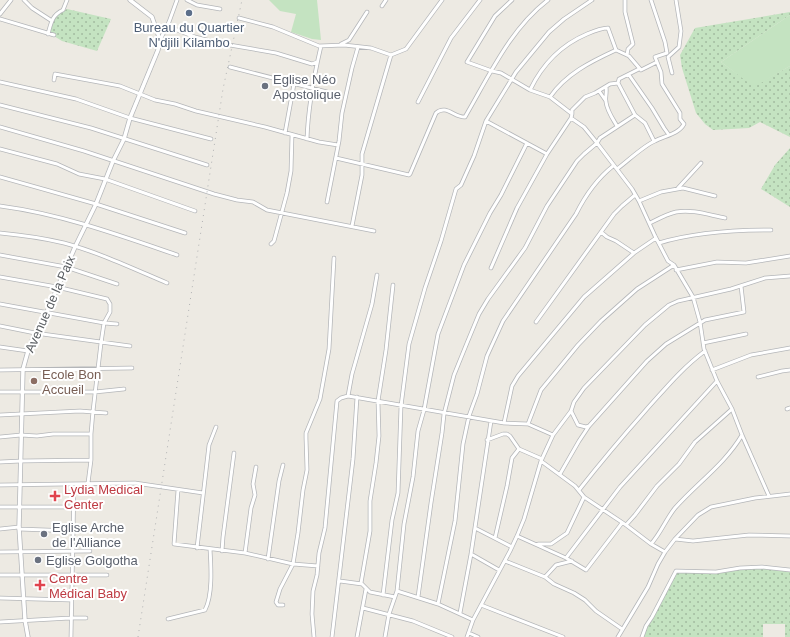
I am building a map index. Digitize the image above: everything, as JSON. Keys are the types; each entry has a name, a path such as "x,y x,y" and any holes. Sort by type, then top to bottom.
{"street":[{"path":"0,14 11,0"},
{"path":"24,0 32,8 52,21"},
{"path":"48,34 56,13 63,10 66,0"},
{"path":"130,0 152,17 160,40"},
{"path":"160,40 168,26 177,0"},
{"path":"187,0 197,4 220,9"},
{"path":"197,4 198,0"},
{"path":"382,6 386,0"},
{"path":"239,18 273,27 321,46 340,45 372,48 391,55 406,49 411,39 442,0"},
{"path":"418,102 452,38 480,0"},
{"path":"512,0 495,16 467,61 492,71 501,72 530,90 550,98 584,127 598,143 613,166 617,169 639,200 668,261 674,266 693,297 700,322 705,351 712,370 732,409 769,496"},
{"path":"336,158 409,175 436,112 446,110 465,117 501,53 535,10 548,0"},
{"path":"383,595 393,518 398,493 401,406 409,344 456,190 461,185 474,156 486,121 516,72 549,32 564,19 592,0"},
{"path":"625,0 632,44 627,55"},
{"path":"651,0 665,42 672,73"},
{"path":"617,169 654,141 669,135 684,124 680,119 680,113 662,84 661,72 655,58 668,55 679,47 681,31 676,0"},
{"path":"340,45 349,40 367,12"},
{"path":"0,19 54,35"},
{"path":"168,26 195,37 218,44 276,54 312,64 317,62"},
{"path":"530,90 546,64 561,49 576,38 594,31 608,28 616,50 627,55 639,69"},
{"name":"Avenue de la Paix","path":"28,637 25,620 25,599 19,528 23,369 28,350 35,333 47,312 124,139 130,118 158,50 160,40"},
{"path":"307,139 308,120 321,46"},
{"path":"327,202 336,158 342,113 358,47"},
{"path":"550,98 564,80 579,69 589,62 616,50"},
{"path":"352,226 362,175 362,154 391,55"},
{"path":"654,141 645,123 635,115 618,83 619,78 657,62"},
{"path":"230,66 294,84 313,87 327,92"},
{"path":"54,80 55,74 120,86 155,100 307,139 338,145"},
{"path":"629,75 669,135"},
{"path":"0,82 76,99 130,118 211,139"},
{"path":"491,268 517,208 547,154 572,116 572,110 585,97 610,84 618,83"},
{"path":"285,133 288,108 294,84"},
{"path":"606,87 606,101"},
{"path":"599,91 606,101 609,112 617,126"},
{"path":"0,105 66,121 207,165"},
{"path":"418,597 444,412 456,369 479,314 525,248 547,206 570,170 584,154 598,143 600,138 635,115"},
{"path":"486,121 547,154"},
{"path":"0,127 84,150 214,194 237,200 254,202 267,210 374,231"},
{"path":"271,244 274,241 287,193 291,172 292,135"},
{"path":"385,637 389,614 397,591 404,524 413,477 418,431 424,410 438,334 464,265 528,143"},
{"path":"0,149 57,164 79,174 105,180 195,211"},
{"path":"671,190 681,185 701,163"},
{"path":"438,604 455,521 463,444 469,416 477,394 486,356 503,321 574,217 583,201 605,172 613,166"},
{"path":"0,177 96,204 185,233"},
{"path":"639,200 661,192 683,188 715,196"},
{"path":"536,322 618,209 635,195"},
{"path":"0,206 30,210 86,224 177,255"},
{"path":"650,223 676,212 683,211 698,212 725,218"},
{"path":"659,244 675,239 716,232 737,230 771,230"},
{"path":"601,232 634,254"},
{"path":"0,233 25,235 64,243 167,283"},
{"path":"504,423 512,386 518,376 584,297 634,254 656,238"},
{"path":"0,255 66,267 117,284"},
{"path":"676,270 717,262 746,263 790,256"},
{"path":"283,605 278,605 276,602 280,589 293,564 307,470 306,433 320,399 330,344 334,258"},
{"path":"528,424 541,390 578,345 601,321 637,289 674,266"},
{"path":"348,396 352,374 372,304 377,275"},
{"path":"467,637 473,620 517,536 524,519 542,460 553,435 571,411 574,402 584,388 645,325 661,310 669,305 678,301 740,286 765,278 790,276"},
{"path":"0,277 57,287 107,299 110,304 110,312 104,323 101,343 93,411 91,460 88,483"},
{"path":"361,583 370,531 371,494 379,436 378,401 393,284"},
{"path":"560,474 589,426 647,361 666,344 700,322 716,317 744,312 740,286"},
{"path":"0,304 104,323 117,324"},
{"path":"0,326 35,333 130,346"},
{"path":"703,343 746,334"},
{"path":"0,347 28,350"},
{"path":"712,370 751,355 790,348"},
{"path":"579,490 627,431 675,377 689,363 705,351"},
{"path":"0,370 132,368"},
{"path":"758,377 790,370"},
{"path":"566,558 620,487 717,381"},
{"path":"0,392 95,392 124,389"},
{"path":"314,637 313,594 325,524 337,401 348,396 357,397 491,421 528,424 553,435"},
{"path":"332,637 340,581 353,459 357,397"},
{"path":"517,536 587,569 596,556 624,524 635,515 657,486 679,464 695,442 732,409"},
{"path":"0,415 93,411 98,413 106,413"},
{"path":"571,411 578,425 586,427 589,426"},
{"path":"460,613 471,554 491,421"},
{"path":"197,548 209,446 216,427"},
{"path":"0,437 21,435 37,436 53,434 91,434"},
{"path":"487,440 503,434 510,436 519,449 542,460 579,490 584,497 651,544 665,552"},
{"path":"651,544 661,532 675,509 732,450 742,435"},
{"path":"495,538 512,458 519,449"},
{"path":"222,551 234,453"},
{"path":"0,462 91,460"},
{"path":"268,558 279,481 283,465"},
{"path":"245,553 251,508 255,495 253,484 256,467"},
{"path":"0,485 134,483 203,494"},
{"path":"71,637 70,618 74,484"},
{"path":"178,490 173,543 197,548 245,553 293,564 318,566"},
{"path":"618,637 636,609 665,552 698,515 711,507 755,498 790,494"},
{"path":"536,544 552,544 567,533 584,497"},
{"path":"0,507 97,507"},
{"path":"0,529 19,528 73,531"},
{"path":"475,528 512,547"},
{"path":"675,539 693,541 749,535 790,536"},
{"path":"168,619 205,610 208,603 211,580 210,549"},
{"path":"0,552 90,551"},
{"path":"471,554 499,570"},
{"path":"505,561 545,577 554,584 574,593 585,600 596,612 622,629"},
{"path":"545,577 556,565 572,561"},
{"path":"642,637 646,626 677,571 716,572 740,568 762,567 790,570"},
{"path":"0,575 107,575"},
{"path":"340,581 361,583 370,592 394,598"},
{"path":"357,637 366,589"},
{"path":"397,591 438,604 473,620"},
{"path":"0,598 71,600"},
{"path":"481,605 563,637"},
{"path":"363,608 413,621 452,637"},
{"path":"0,622 86,618"},
{"path":"469,633 478,637"}],"green space":[{"path":"269,0 317,0 321,40 312,39 291,32 296,14 280,11"},
{"path":"67,9 111,19 97,51 62,41 49,33 54,17"},
{"path":"790,12 790,15 721,62 754,86 790,66 790,137 760,122 749,128 713,130 705,124 696,113 682,68 680,55 695,28"},
{"path":"790,15 790,66 754,87 721,62"},
{"path":"790,148 790,207 761,189 775,165"},
{"path":"767,567 790,569 790,637 785,637 785,624 763,624 763,637 643,637 651,619 677,572"}],"railway":[{"path":"138,637 223,89 242,0"}],"place":[{"name":"Bureau du Quartier N'djili Kilambo","path":"189,13"},
{"name":"Eglise Néo Apostolique","path":"265,86"},
{"name":"Ecole Bon Accueil","path":"34,381"},
{"name":"Lydia Medical Center","path":"55,496"},
{"name":"Eglise Arche de l'Alliance","path":"44,534"},
{"name":"Eglise Golgotha","path":"38,560"},
{"name":"Centre Médical Baby","path":"40,585"}]}
